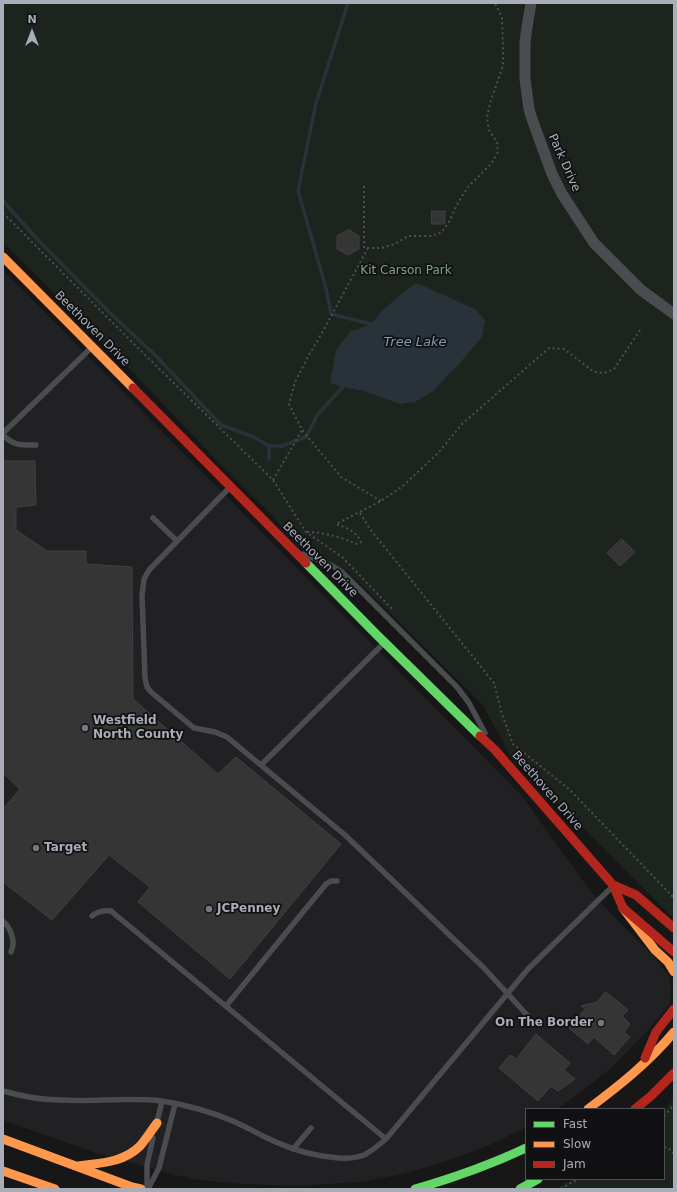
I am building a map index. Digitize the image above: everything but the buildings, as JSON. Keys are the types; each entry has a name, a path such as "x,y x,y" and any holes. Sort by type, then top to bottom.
{"main road":[{"name":"Beethoven Drive","path":"3,257 293,550 495,750 613,885 623,908 674,952"},
{"name":"Beethoven Drive","path":"613,885 636,895 674,928"},
{"path":"623,908 655,950 668,962 674,972"},
{"path":"641,1067 656,1032 674,1009"},
{"path":"589,1108 630,1077 674,1032"},
{"path":"636,1108 651,1096 674,1073"},
{"path":"76,1166 110,1162 130,1155 137,1149 157,1123"},
{"path":"3,1139 141,1189"},
{"path":"415,1189 493,1163 525,1148"},
{"path":"3,1170 55,1189"},
{"path":"520,1189 536,1180"}],"street":[{"name":"Park Drive","path":"531,3 524,59 529,109 547,160 562,194 594,243 641,290 674,314"}],"lane":[{"path":"36,445 17,445 9,442 3,434 92,347"},
{"path":"231,486 149,570 144,579 142,596 145,678 147,687 194,728 215,732 227,737 345,835 484,968 528,1016"},
{"path":"153,518 177,541"},
{"path":"293,550 331,565 342,572 457,687 469,703 495,750"},
{"path":"261,765 385,642"},
{"path":"226,1006 326,884 331,881 337,881"},
{"path":"3,1091 38,1098 60,1100 133,1099 162,1101 198,1109 223,1117 293,1149 308,1154 350,1158 364,1154 372,1151 386,1139 541,954 613,885"},
{"path":"92,916 103,910 111,911 386,1139"},
{"path":"3,921 10,930 12,937 13,946 11,952"},
{"path":"147,1189 147,1165 162,1101"},
{"path":"147,1189 160,1168 175,1104"},
{"path":"293,1149 310,1128"}],"path":[{"path":"364,186 364,248 381,248 395,244 408,236 432,236 442,232 468,187 492,164 498,152 497,142 489,130 487,118 490,103 502,66 503,54 502,18 495,3"},
{"path":"3,213 265,472 272,480 306,532 315,532 341,538 357,544 361,542 350,529 336,524 360,513 403,486 439,452 462,424 549,348 564,349 594,372 604,373 614,369 640,330"},
{"path":"368,248 295,382 289,404 302,430 341,477 381,501"},
{"path":"272,480 302,430"},
{"path":"360,513 370,529 494,683 512,744 570,790 674,898"},
{"path":"665,1115 674,1105"},
{"path":"665,1147 671,1150 674,1154"},
{"path":"561,1189 576,1180"}],"shaded area":[{"name":"Westfield North County","path":"3,270 522,796 588,888 655,958 669,977 671,991 669,1005 651,1027 613,1066 558,1108 525,1108 525,1128 490,1145 437,1164 403,1174 359,1182 297,1186 241,1184 191,1179 99,1154 3,1120"}],"green space":[{"name":"Kit Carson Park","path":"3,3 674,3 674,919 512,759 483,705 347,571 297,546 272,515 218,462 125,364 3,242"},
{"path":"674,1099 674,1189 555,1189 571,1180 665,1180 665,1109"}],"water":[{"name":"Tree Lake","path":"417,283 475,309 485,320 482,337 458,365 433,391 415,402 400,404 364,391 330,383 336,350 350,332 371,324 383,310 406,290"}],"waterway":[{"path":"348,3 316,103 298,191 326,288 331,314 371,324"},
{"path":"3,201 38,240 110,313 155,355 221,425 254,437 269,446 282,446 306,437 318,414 343,387"},
{"path":"269,446 269,459"}],"traffic: fast":[{"path":"306,563 480,736"},
{"path":"415,1189 471,1171 525,1148"},
{"path":"520,1189 536,1180"}],"traffic: slow":[{"path":"3,257 133,388"},
{"path":"623,908 655,950 668,962 674,972"},
{"path":"589,1108 633,1073 674,1032"},
{"path":"78,1166 103,1163 126,1156 140,1146 157,1123"},
{"path":"3,1139 141,1189"},
{"path":"3,1171 55,1189"}],"traffic: jam":[{"path":"133,388 306,563"},
{"path":"480,736 495,750 613,885 623,908 674,952"},
{"path":"613,885 636,895 674,928"},
{"path":"645,1058 656,1032 674,1009"},
{"path":"636,1108 651,1096 674,1073"}],"place":[{"name":"Westfield North County","path":"85,728"},
{"name":"Target","path":"36,848"},
{"name":"JCPenney","path":"209,909"},
{"name":"On The Border","path":"601,1023"}]}
